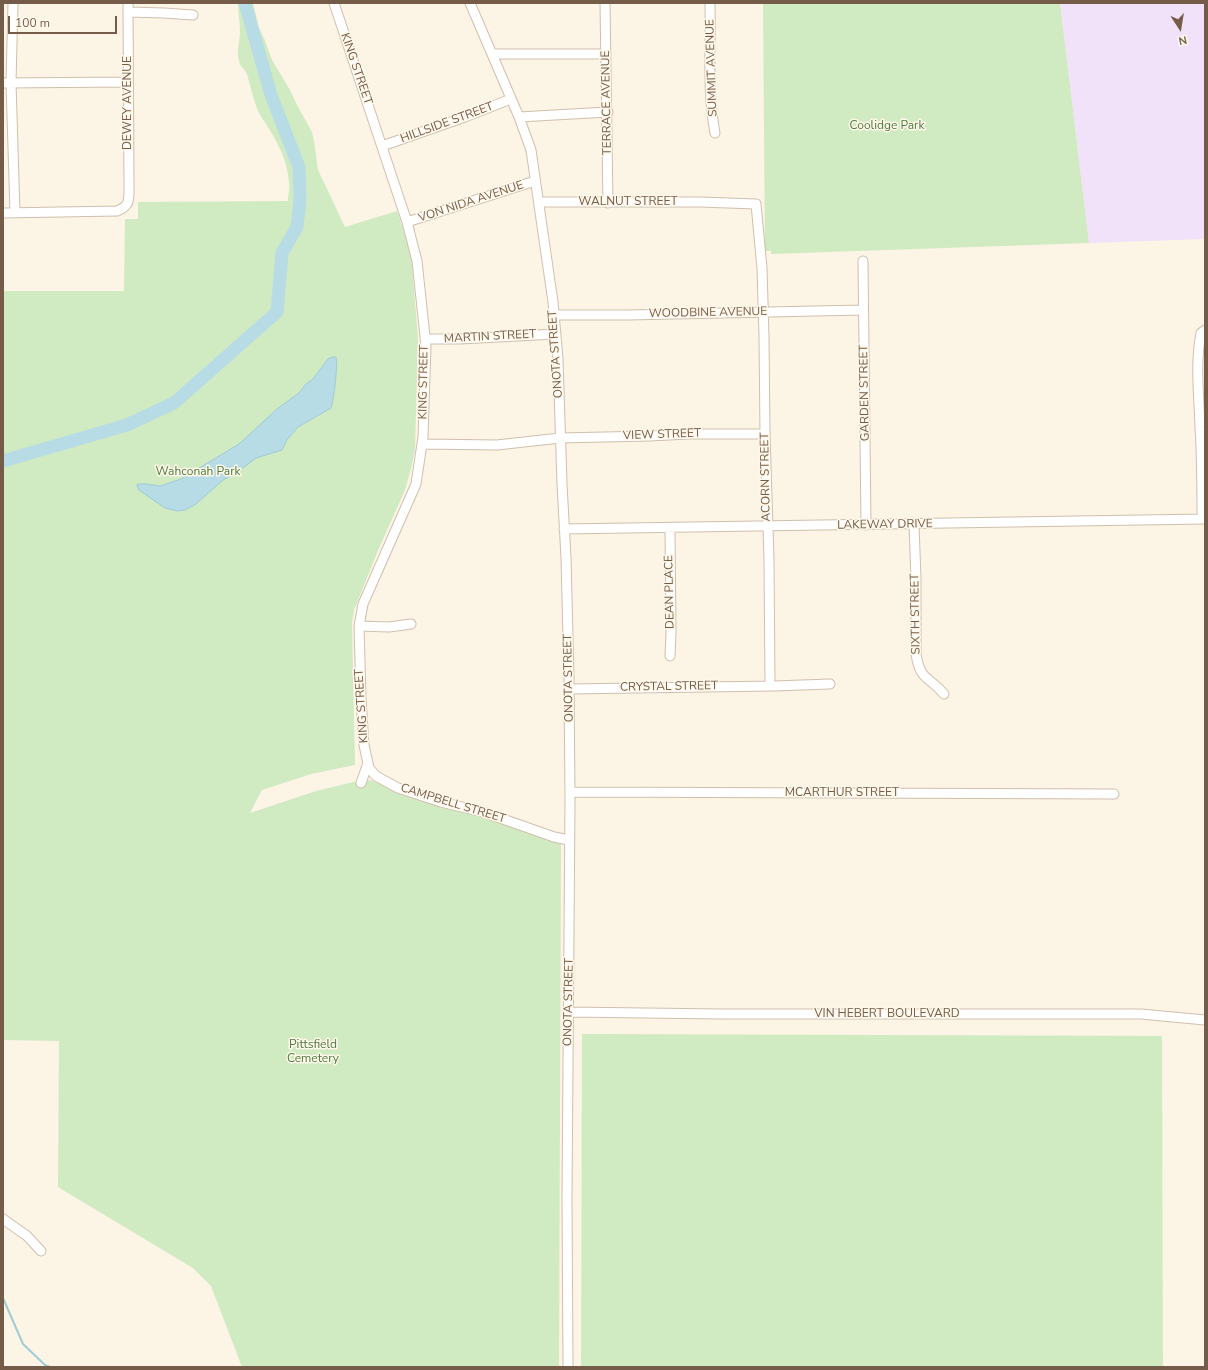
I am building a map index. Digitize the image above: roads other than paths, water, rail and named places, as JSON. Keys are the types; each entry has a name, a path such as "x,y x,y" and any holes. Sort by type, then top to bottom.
{"street":[{"path":"3,213 15,213 7,83 13,3"},
{"name":"KING STREET","path":"334,3 407,222 417,261 425,339 425,389 422,444 416,484 363,604 359,626 364,745 368,763"},
{"name":"ONOTA STREET","path":"470,3 519,117 531,150 554,314 558,359 568,606 569,689 570,792 567,1182 568,1367"},
{"name":"TERRACE AVENUE","path":"605,3 608,112 608,202"},
{"name":"SUMMIT AVENUE","path":"710,3 709,69 711,110 716,133"},
{"path":"128,8 193,15"},
{"name":"DEWEY AVENUE","path":"15,213 117,212 124,209 128,203 128,8"},
{"path":"492,54 606,54"},
{"path":"7,83 128,82"},
{"name":"HILLSIDE STREET","path":"382,146 466,117 511,99"},
{"path":"519,117 608,112"},
{"name":"VON NIDA AVENUE","path":"407,222 535,181"},
{"name":"WALNUT STREET","path":"539,202 717,202 756,204 762,267"},
{"name":"GARDEN STREET","path":"863,261 866,525"},
{"name":"ACORN STREET","path":"762,267 770,686"},
{"name":"WOODBINE AVENUE","path":"554,314 863,310"},
{"path":"1204,519 1198,346 1201,333 1205,330"},
{"name":"MARTIN STREET","path":"425,339 460,339 555,334"},
{"name":"VIEW STREET","path":"422,444 497,445 560,438 688,434 765,434"},
{"name":"LAKEWAY DRIVE","path":"564,529 1204,519"},
{"name":"SIXTH STREET","path":"914,524 916,654 918,665 925,678 937,686 944,694"},
{"name":"DEAN PLACE","path":"670,528 670,656"},
{"path":"359,626 411,624"},
{"name":"CRYSTAL STREET","path":"569,689 830,684"},
{"path":"361,783 368,763"},
{"name":"CAMPBELL STREET","path":"368,763 369,768 376,776 398,788 441,802 483,812 554,837 569,840"},
{"name":"MCARTHUR STREET","path":"570,792 1114,794"},
{"name":"VIN HEBERT BOULEVARD","path":"568,1012 722,1014 1141,1014 1205,1020"},
{"path":"3,1219 27,1236 41,1251"}],"water":[{"path":"336,357 336,367 331,408 298,427 287,440 282,450 256,458 236,473 223,480 196,504 185,510 178,511 165,508 139,490 137,484 160,486 181,479 239,444 277,409 299,393 306,384 313,379 328,359"}],"waterway":[{"path":"3,461 127,425 174,403 277,312 282,253 297,227 300,200 299,167 271,95 245,3"},
{"path":"3,1298 23,1344 45,1365 50,1367"}],"park label":[{"name":"Coolidge Park","path":"887,126"},
{"name":"Wahconah Park","path":"198,472"},
{"name":"Pittsfield Cemetery","path":"313,1052"}]}
